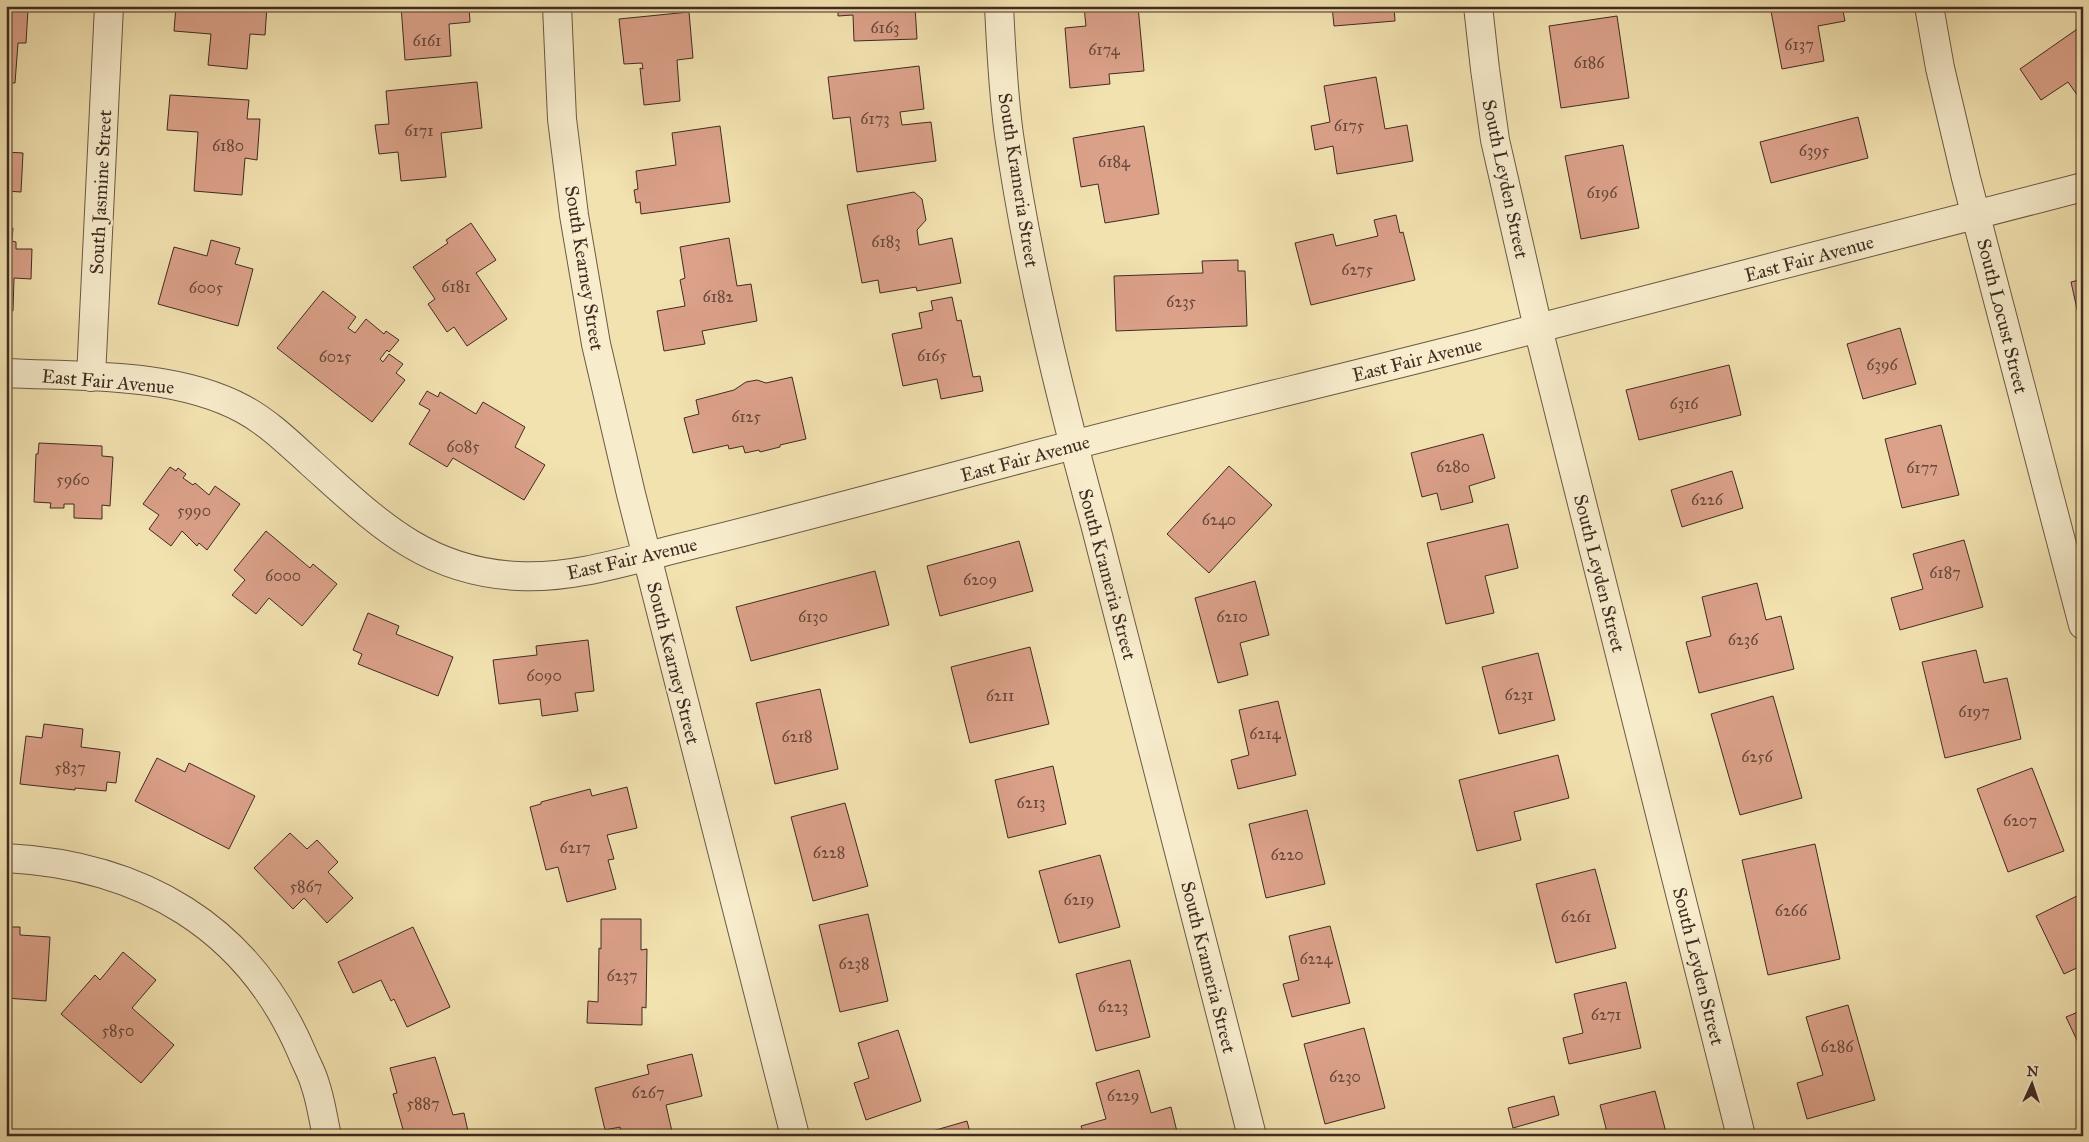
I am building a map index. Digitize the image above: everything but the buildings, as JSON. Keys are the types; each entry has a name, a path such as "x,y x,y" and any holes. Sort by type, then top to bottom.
{"street":[{"name":"South Jasmine Street","path":"91,377 110,6"},
{"name":"South Kearney Street","path":"557,6 562,119 574,215 596,344 647,556 794,1136"},
{"name":"South Krameria Street","path":"998,6 1009,133 1037,294 1073,444 1096,524 1252,1136"},
{"name":"South Leyden Street","path":"1478,6 1484,70 1496,140 1538,328 1741,1136"},
{"name":"South Locust Street","path":"1929,6 1940,68 2083,625"},
{"name":"East Fair Avenue","path":"6,373 149,380 217,396 247,411 277,432 374,520 396,536 426,553 482,572 517,576 553,576 647,556 1073,444 1241,404 2083,187"},
{"path":"6,858 68,864 109,875 150,891 180,908 217,934 272,993 292,1029 315,1084 327,1136"}]}
